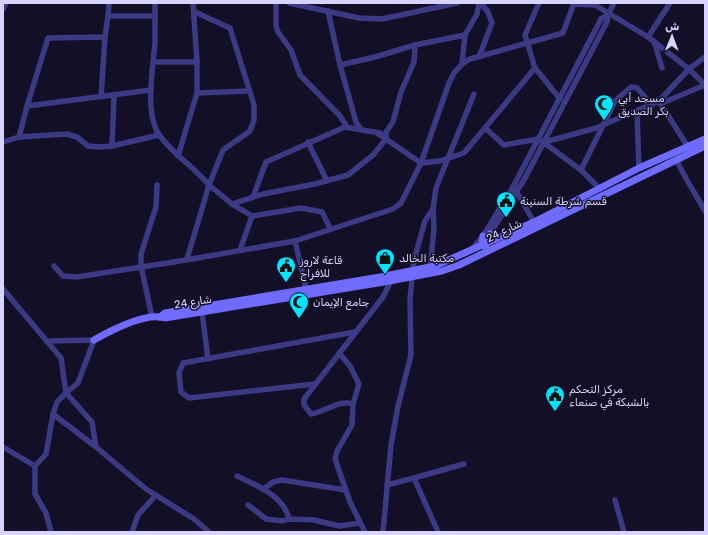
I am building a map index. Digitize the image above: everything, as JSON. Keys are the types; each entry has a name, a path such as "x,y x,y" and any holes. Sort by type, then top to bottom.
{"street":[{"path":"3,9 6,3"},
{"path":"101,97 109,3"},
{"path":"155,3 154,62 151,90 153,116 159,135 178,156 209,185 232,204 252,216 302,208 322,212 330,228"},
{"path":"178,156 197,93 195,12 193,3"},
{"path":"276,3 276,26 278,32 290,50 300,75 340,116 347,127"},
{"path":"289,3 360,18 382,19 442,4 457,3"},
{"path":"462,64 465,35 477,14 480,3"},
{"path":"479,57 492,23 488,12 480,3"},
{"path":"539,3 526,30 527,43 535,68 560,99"},
{"path":"515,190 545,142 607,22 608,14 614,3"},
{"path":"648,37 670,3"},
{"path":"54,266 63,276 77,277 188,259 295,240 393,209 401,204 421,163 449,83 454,73 462,64 479,57 564,33 574,4 591,4 648,37 689,69 705,85 601,126 545,142"},
{"path":"328,11 340,65 356,122 361,129"},
{"path":"188,259 209,185 223,150 250,131 254,120 254,105 230,28 195,12"},
{"path":"470,251 490,236 515,190 539,139 601,19 608,14"},
{"path":"108,16 155,16"},
{"path":"340,65 375,57 415,44 465,35"},
{"path":"20,137 27,106 48,38 105,37"},
{"path":"654,41 662,68"},
{"path":"232,204 253,197 348,175 372,155 386,139 386,132 393,122 401,92 414,62 415,44"},
{"path":"660,102 689,69 705,57"},
{"path":"154,62 197,62"},
{"path":"253,197 266,162 308,142 347,127 377,133 421,163 447,159 464,153 535,68"},
{"path":"581,170 601,126 615,100 631,87 637,88 652,105"},
{"path":"27,106 114,96 151,90"},
{"path":"197,93 249,91"},
{"path":"430,270 434,228 433,209 436,188 474,94"},
{"path":"112,146 114,96"},
{"path":"660,102 688,147"},
{"path":"637,111 639,168"},
{"path":"485,128 504,145 539,139 545,142 581,170 600,189"},
{"path":"377,133 386,132"},
{"path":"3,142 20,137 68,134 78,137 88,146 112,146 159,135"},
{"name":"شارع 24","path":"430,270 482,245 490,236 534,222 639,168 705,139"},
{"path":"308,142 327,181"},
{"name":"شارع 24","path":"156,317 164,313 392,278 468,260 490,236 705,146"},
{"path":"676,159 683,175 693,188 705,210"},
{"path":"47,341 94,340 109,331 156,317 140,266 141,254 156,207 157,185"},
{"path":"515,190 534,222"},
{"path":"383,532 395,419 411,355 410,300 413,273 425,221 433,209"},
{"path":"240,250 252,216"},
{"path":"295,240 307,292"},
{"path":"468,260 482,245"},
{"path":"353,404 342,403 320,413 311,414 304,405 304,399 383,297 392,278"},
{"path":"3,289 61,358 66,393 92,422 96,447"},
{"name":"شارع 24","path":"156,317 165,318 202,312 307,292"},
{"path":"202,312 208,359"},
{"path":"315,384 189,398 181,392 179,374 183,363 355,332"},
{"path":"51,532 46,513 35,494 35,466 46,454 53,414 57,402 78,384 94,340"},
{"path":"339,353 350,366 359,384 353,404 352,425 337,452 335,459 346,490 365,532"},
{"path":"53,414 96,447 146,489 194,519 209,532"},
{"path":"3,447 35,466"},
{"path":"387,485 464,464"},
{"path":"237,476 264,489 280,503 289,519"},
{"path":"414,478 438,532"},
{"path":"264,489 273,482 282,480 346,490"},
{"path":"132,532 138,515 156,495"},
{"path":"615,500 624,532"},
{"path":"248,505 266,519 283,521 289,519 314,520 339,526 360,522"}],"place":[{"name":"مسجد أبي بكر الصديق","path":"604,121"},
{"name":"قسم شرطة السنينة","path":"506,218"},
{"name":"مكتبة الخالد","path":"385,275"},
{"name":"قاعة لاروز للافراح","path":"286,283"},
{"name":"جامع الإيمان","path":"299,319"},
{"name":"مركز التحكم بالشبكة في صنعاء","path":"555,412"}]}
